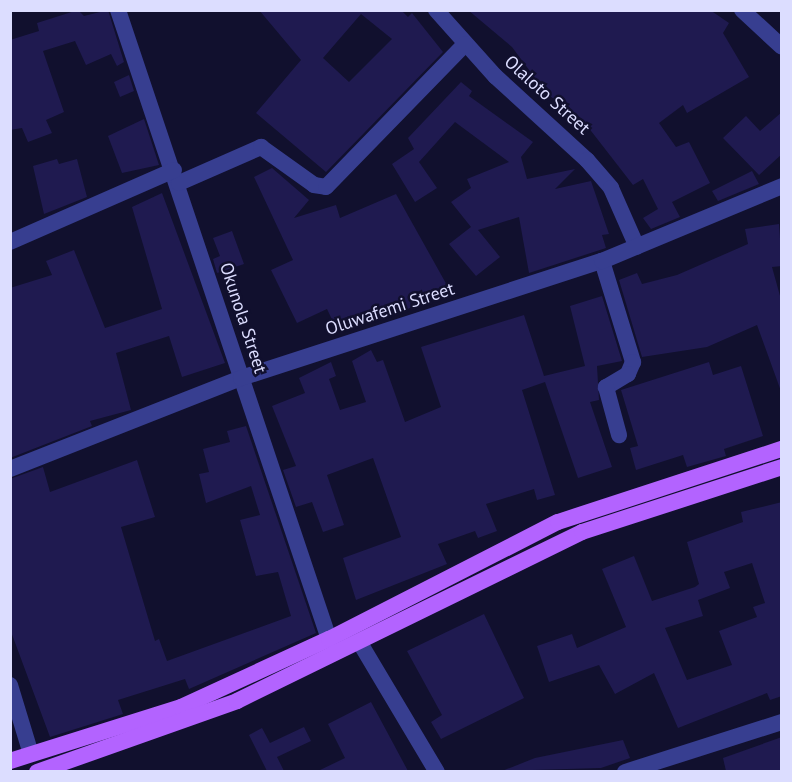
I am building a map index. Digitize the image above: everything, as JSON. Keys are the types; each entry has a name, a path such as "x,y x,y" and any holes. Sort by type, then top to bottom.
{"main road":[{"path":"10,761 181,707 329,639 558,522 782,449"},
{"path":"37,771 237,701 360,643 582,532 782,467"}],"street":[{"name":"Okunola Street","path":"118,10 177,177 241,378 329,639"},
{"name":"Olaloto Street","path":"436,10 465,44 587,160 611,188 637,248"},
{"path":"742,10 782,47"},
{"path":"10,242 261,147 314,185 326,187 465,44"},
{"name":"Oluwafemi Street","path":"10,469 241,378 602,261 782,186"},
{"path":"602,261 633,362 628,374 606,387 619,435"},
{"path":"360,643 437,771"},
{"path":"10,685 31,754"},
{"path":"625,771 782,722"}],"building":[{"path":"78,10 84,16 108,10 124,62 117,66 111,54 86,65 75,41 43,51 64,112 46,120 52,133 28,142 22,128 10,130 10,40 39,31 37,23"},
{"path":"259,10 401,10 408,17 412,13 443,52 326,172 256,113 301,60","holes":["361,14 392,39 349,82 323,58"]},
{"path":"468,10 710,10 729,23 723,33 749,77 687,113 683,105 659,123 676,147 689,142 710,183 672,202 680,217 651,229 643,218 658,209 643,179 633,185 581,118 547,94 512,47"},
{"path":"129,75 134,91 120,97 114,82"},
{"path":"461,82 472,91 469,96 533,142 521,157 527,179 575,169 555,189 591,181 609,234 602,235 606,248 529,273 519,217 478,230 500,257 476,276 449,244 471,227 451,202 471,188 467,179 509,162 455,122 419,162 437,188 415,202 392,164 414,149 408,138"},
{"path":"782,112 782,154 759,175 723,138 746,116 760,131"},
{"path":"144,119 159,165 122,173 108,136"},
{"path":"57,159 59,164 77,159 87,197 44,214 33,166"},
{"path":"272,168 309,200 294,218 336,205 340,218 396,194 448,287 397,315 393,306 337,330 327,309 297,323 271,270 293,260 254,177"},
{"path":"752,171 759,184 718,201 712,191"},
{"path":"162,193 225,363 182,377 169,336 116,353 131,410 90,421 92,426 10,458 10,288 52,275 46,261 74,250 105,328 162,309 132,207"},
{"path":"779,224 782,266 772,267 782,303 782,394 757,325 707,347 642,357 619,280 637,273 642,284 677,275 748,244 745,229"},
{"path":"232,231 244,264 217,273 213,259 220,256 213,238"},
{"path":"602,296 622,361 597,366 599,400 590,402 612,467 578,478 545,382 522,390 555,495 537,500 534,489 486,504 497,531 478,538 475,531 438,544 447,564 356,600 343,558 401,537 373,458 327,475 344,525 323,532 312,502 296,507 283,470 296,466 272,406 305,393 299,378 331,362 336,376 329,379 340,410 366,402 352,361 371,350 377,362 383,360 405,422 441,407 421,347 524,315 544,376 585,366 570,306"},
{"path":"709,362 713,375 741,366 763,436 724,449 726,456 687,467 683,455 636,470 630,448 638,446 621,390"},
{"path":"246,426 316,633 189,689 185,679 118,700 123,714 50,737 10,629 10,479 43,467 50,492 137,460 155,517 121,527 155,641 159,639 167,661 291,616 278,572 256,576 240,520 260,515 251,486 206,503 199,474 209,472 203,449 230,442 227,431"},
{"path":"782,502 782,696 770,700 767,693 678,728 654,673 615,694 599,665 549,682 537,646 572,634 577,648 626,627 602,569 634,556 652,601 695,587 699,584 687,542 743,522 741,512","holes":["752,563 765,603 753,607 757,617 719,631 732,665 687,680 665,628 703,616 698,600 730,588 724,572"]},
{"path":"484,614 524,698 441,739 431,722 442,715 407,651"},
{"path":"371,702 408,771 318,771 345,758 328,724"},
{"path":"304,727 311,741 277,757 284,771 267,771 249,735 262,728 270,743"},
{"path":"782,737 782,771 726,771 723,758"},
{"path":"623,740 630,758 601,768 502,771 535,758"}]}
